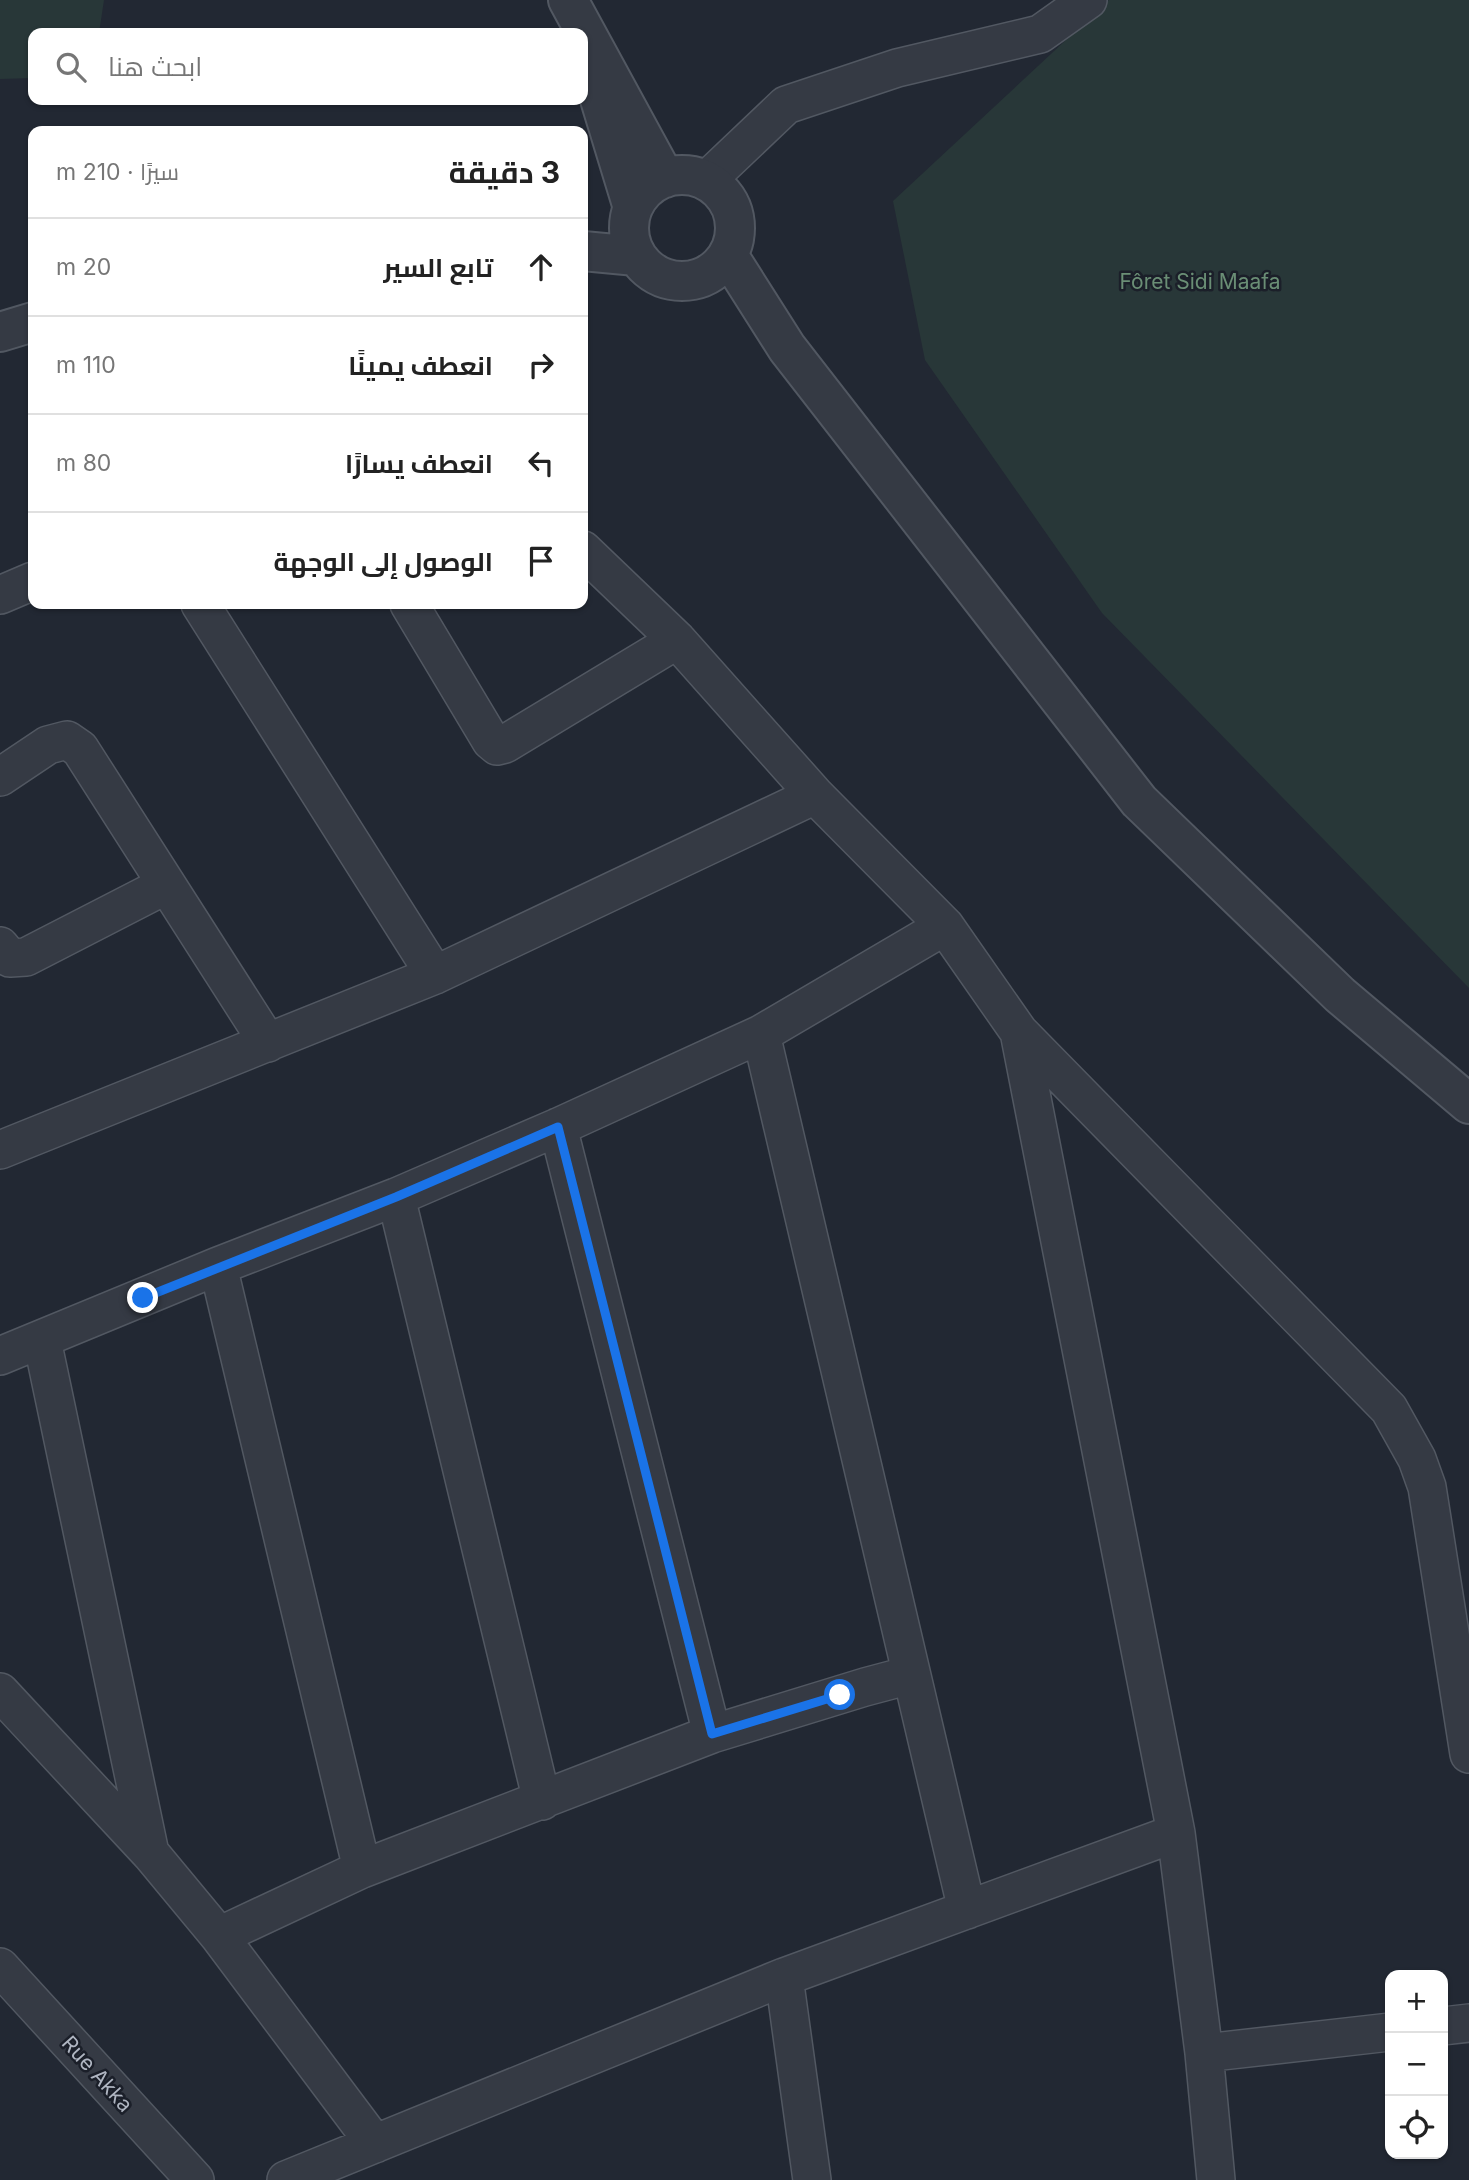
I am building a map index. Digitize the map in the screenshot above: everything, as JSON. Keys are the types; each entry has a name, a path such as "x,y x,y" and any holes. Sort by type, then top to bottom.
{"street":[{"path":"706,181 786,105 897,68 1040,34 1088,0"},
{"path":"588,40 665,178"},
{"path":"588,62 633,229 646,268 660,277 675,281 692,281 717,265 733,241 735,227 732,212 717,189 706,181 679,175 651,184 640,195 633,229"},
{"path":"588,234 633,229"},
{"path":"588,249 633,229"},
{"path":"717,265 788,348 1139,801 1340,995 1469,1104"},
{"path":"588,555 677,640 815,795 945,926 1019,1032 1389,1409 1417,1459 1427,1487 1469,1754"},
{"path":"0,595 28,583"},
{"path":"203,609 435,975"},
{"path":"412,609 491,741 497,746 505,744 677,640"},
{"path":"0,778 48,745 67,740 80,750 268,1043"},
{"path":"0,1150 435,975 815,795"},
{"path":"0,946 10,958 26,957 166,885"},
{"path":"0,1356 218,1266 396,1197 558,1127 761,1034 945,926"},
{"path":"1019,1032 1175,1833 1204,2053 1216,2180"},
{"path":"761,1034 967,1910"},
{"path":"558,1127 712,1734"},
{"path":"396,1197 542,1801"},
{"path":"218,1266 362,1869"},
{"path":"42,1340 151,1854"},
{"path":"219,1936 362,1869 712,1734 910,1675"},
{"path":"0,1692 151,1854 219,1936 375,2144"},
{"path":"286,2180 783,1978 1175,1833"},
{"name":"Rue Akka","path":"0,1967 195,2180"},
{"path":"783,1978 812,2180"},
{"path":"1448,2025 1469,2023"},
{"path":"1204,2053 1385,2033"}],"green space":[{"path":"0,0 104,0 100,28 28,28 28,78 0,79"},
{"name":"Fôret Sidi Maafa","path":"1109,0 1469,0 1469,988 1102,613 925,360 893,201"}],"route":[{"path":"143,1298 396,1197 558,1127 712,1734 840,1695"}]}
